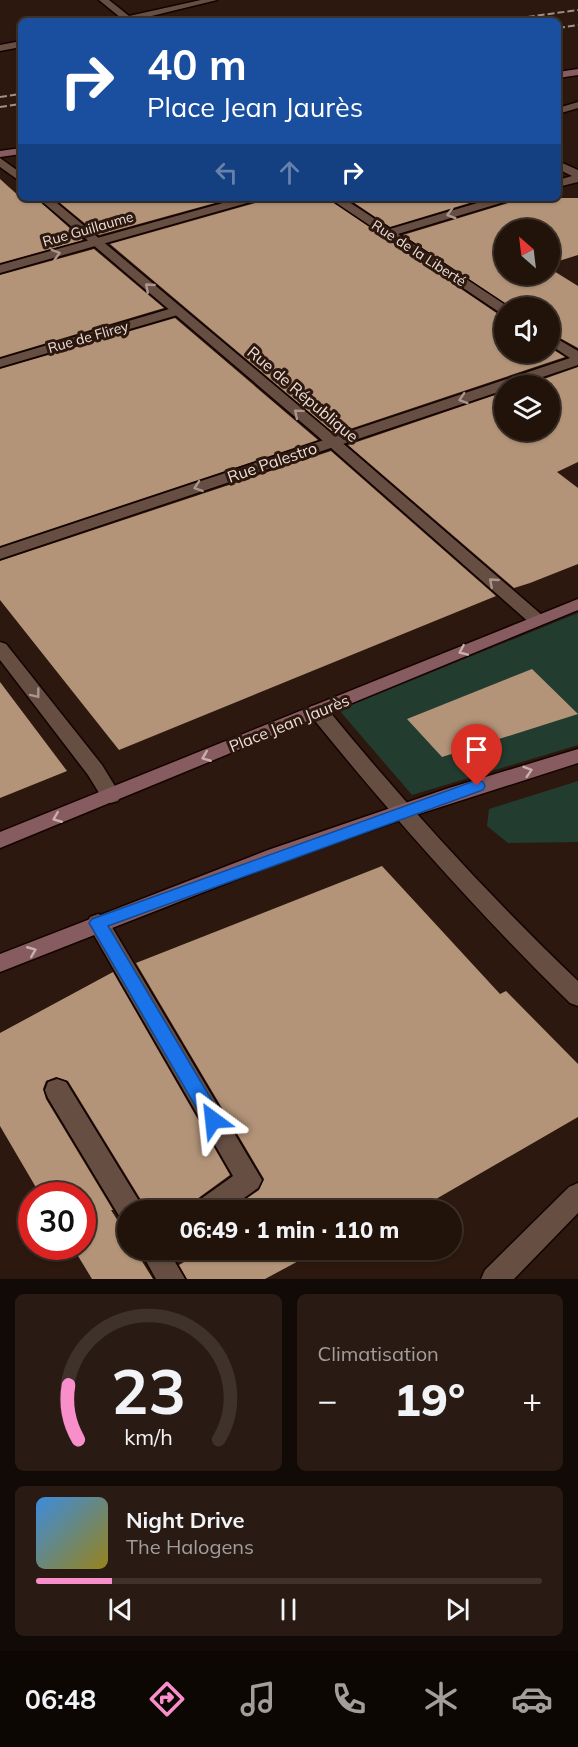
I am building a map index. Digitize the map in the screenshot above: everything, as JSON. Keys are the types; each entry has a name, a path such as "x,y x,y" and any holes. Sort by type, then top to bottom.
{"main road":[{"path":"561,75 578,72"},
{"path":"0,154 18,152"},
{"name":"Place Jean Jaurès","path":"0,840 578,604"},
{"path":"0,963 98,923 477,786 578,756"}],"street":[{"path":"103,0 127,18"},
{"path":"132,18 213,0"},
{"path":"0,48 18,45"},
{"path":"561,110 578,105"},
{"path":"0,161 18,176"},
{"path":"561,166 578,176"},
{"path":"561,183 578,176"},
{"name":"Rue de République","path":"47,201 332,442 537,621"},
{"name":"Rue Guillaume","path":"0,269 243,201"},
{"name":"Rue de la Liberté","path":"340,201 494,302"},
{"path":"388,232 496,201"},
{"name":"Rue de Flirey","path":"0,363 176,311"},
{"path":"560,346 578,359"},
{"name":"Rue Palestro","path":"0,554 578,359"},
{"path":"0,648 95,770 111,796"},
{"path":"318,711 434,850 536,956 578,996"},
{"path":"98,923 249,1180 221,1200"},
{"path":"57,1090 124,1200"},
{"path":"495,1279 578,1195"},
{"path":"159,1260 171,1279"}],"green space":[{"path":"578,613 578,745 412,795 339,710"},
{"path":"578,781 578,842 508,843 487,826 489,809"}],"building":[{"path":"0,179 18,195 18,201 39,201 83,240 0,263"},
{"path":"561,198 578,198 578,255 560,261 560,219 494,219 494,285 560,285 560,275 578,286 578,348 560,338 560,297 496,297 403,235 513,201 561,201"},
{"path":"58,201 222,201 99,235"},
{"path":"260,201 331,201 494,311 494,363 547,363 511,375 494,375 494,381 335,434 110,244"},
{"path":"351,201 476,201 390,227"},
{"path":"94,249 164,308 0,357 0,275"},
{"path":"175,318 318,440 0,546 0,369"},
{"path":"578,367 578,462 557,472 578,488 578,564 530,583 514,588 348,445 494,395 494,441 560,441 560,375 555,375"},
{"path":"331,451 496,596 119,750 0,600 0,561"},
{"path":"532,669 578,714 442,757 407,719"},
{"path":"0,682 67,771 0,798"},
{"path":"382,866 500,994 506,991 578,1064 578,1117 434,1200 244,1200 259,1190 264,1179 136,963"},
{"path":"113,972 230,1175 197,1200 141,1200 68,1081 56,1077 46,1081 43,1089 46,1099 113,1210 111,1210 117,1220 117,1260 141,1260 153,1279 92,1279 80,1260 96,1260 96,1182 33,1182 0,1126 0,1033"},
{"path":"187,1260 300,1260 265,1279 187,1279 179,1265"}],"railway":[{"path":"520,18 578,10"},
{"path":"561,28 578,25"},
{"path":"0,97 18,94"},
{"path":"0,107 18,104"}],"route":[{"path":"213,1120 98,923 477,786"}]}
